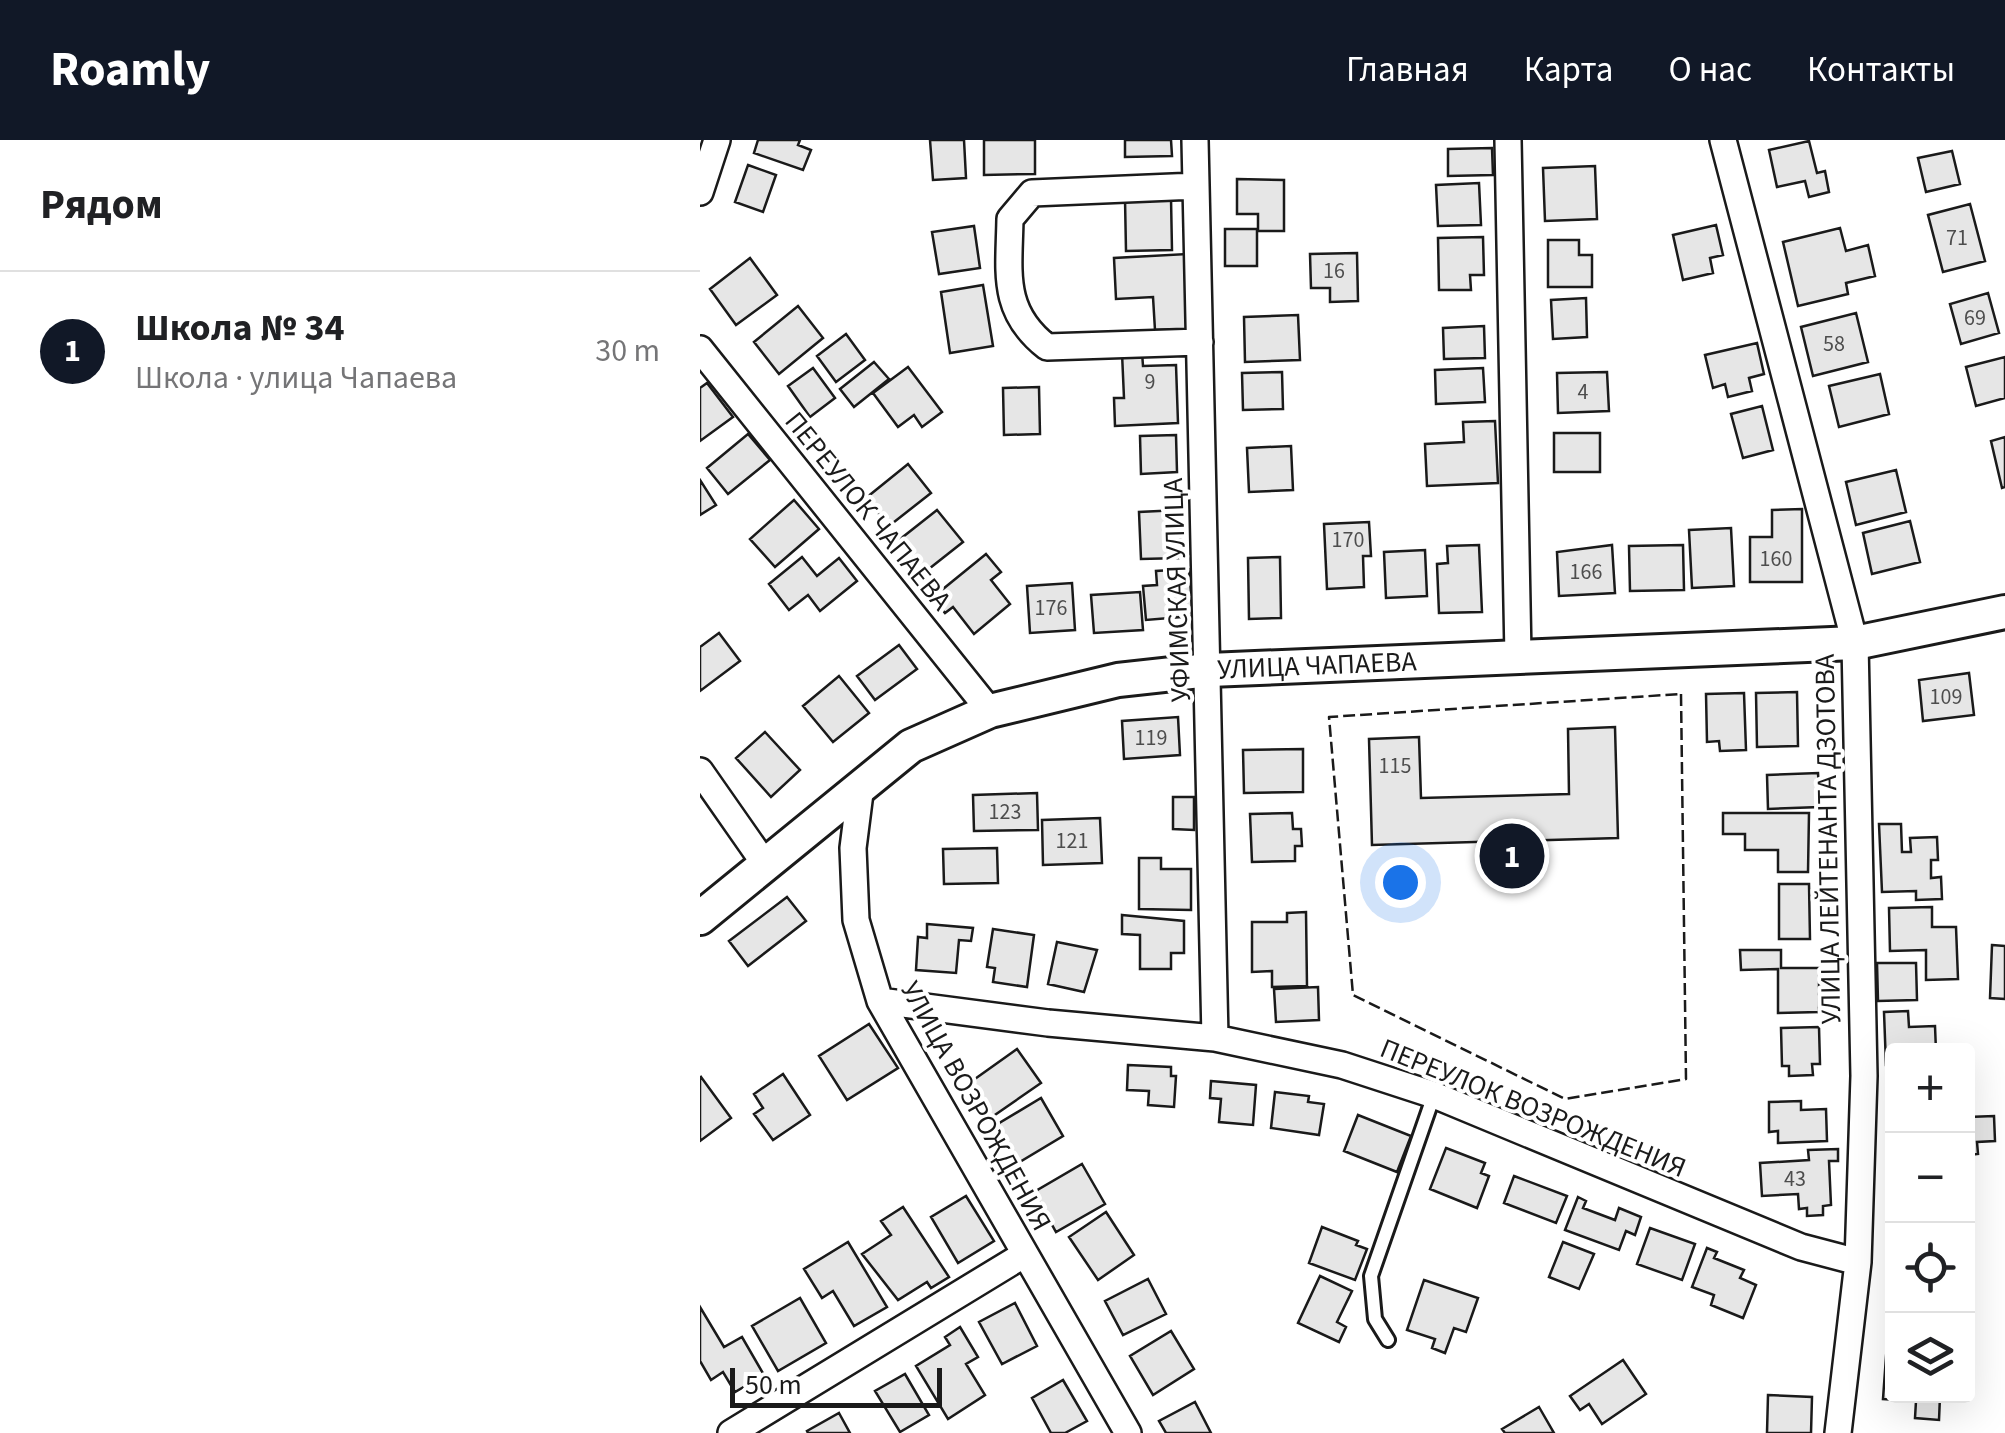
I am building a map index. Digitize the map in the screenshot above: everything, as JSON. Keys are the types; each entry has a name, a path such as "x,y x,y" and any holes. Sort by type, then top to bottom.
{"street":[{"path":"700,192 716,140"},
{"name":"УФИМСКАЯ УЛИЦА","path":"1195,140 1215,1038"},
{"path":"1508,140 1518,656"},
{"name":"УЛИЦА ЛЕЙТЕНАНТА ДЗОТОВА","path":"1723,140 1854,643 1864,1076 1858,1262 1838,1433"},
{"path":"1196,186 1032,194 1010,219 1009,283 1022,328 1047,347 1200,342"},
{"name":"ПЕРЕУЛОК ЧАПАЕВА","path":"700,349 990,712"},
{"name":"УЛИЦА ЧАПАЕВА","path":"700,918 911,746 990,712 1118,680 1209,670 1854,643 2005,612"},
{"path":"700,771 766,864"},
{"name":"УЛИЦА ВОЗРОЖДЕНИЯ","path":"861,785 853,848 856,920 880,1001 1128,1433"},
{"name":"ПЕРЕУЛОК ВОЗРОЖДЕНИЯ","path":"880,1001 1048,1023 1215,1038 1342,1065 1434,1095 1801,1247 1858,1262"},
{"path":"731,1433 1025,1254"}],"lane":[{"path":"1388,1340 1374,1320 1371,1276 1434,1095"}],"building":[{"path":"758,140 800,140 798,145 811,150 803,170 754,153"},
{"path":"930,140 964,140 966,178 933,180"},
{"path":"984,140 1035,140 1035,174 984,175"},
{"path":"1125,140 1171,140 1172,156 1125,157"},
{"path":"1809,141 1817,173 1825,171 1829,192 1809,197 1805,181 1777,187 1769,150"},
{"path":"1492,148 1493,175 1448,176 1448,149"},
{"path":"1952,151 1960,184 1926,192 1918,158"},
{"path":"748,165 776,175 763,212 735,202"},
{"path":"1595,166 1597,219 1545,221 1543,168"},
{"path":"1237,179 1284,180 1284,231 1258,231 1258,214 1237,214"},
{"path":"1479,183 1481,225 1438,226 1436,185"},
{"path":"1171,198 1172,250 1126,251 1125,199"},
{"path":"1970,204 1985,261 1943,272 1928,215"},
{"path":"1716,225 1723,255 1710,258 1713,273 1683,280 1673,235"},
{"path":"974,226 980,268 939,274 932,232"},
{"path":"1840,228 1846,251 1868,245 1875,276 1846,283 1848,294 1798,306 1783,242"},
{"path":"1225,229 1257,229 1257,266 1225,266"},
{"path":"1483,237 1484,275 1470,275 1471,290 1439,290 1438,238"},
{"path":"1548,240 1579,240 1579,255 1592,255 1592,287 1548,287"},
{"path":"1357,253 1358,301 1330,302 1330,288 1311,288 1310,254"},
{"path":"1187,254 1191,329 1155,330 1153,297 1116,299 1114,258"},
{"path":"750,258 777,295 736,325 710,289"},
{"path":"983,285 993,346 950,353 941,292"},
{"path":"1988,293 1999,333 1961,344 1950,304"},
{"path":"1586,298 1587,337 1553,339 1551,300"},
{"path":"798,306 823,338 779,374 754,342"},
{"path":"1856,313 1868,362 1813,376 1801,327"},
{"path":"1298,315 1300,360 1245,362 1244,317"},
{"path":"1484,326 1485,358 1444,359 1443,328"},
{"path":"846,334 865,360 836,382 817,356"},
{"path":"1757,343 1764,374 1749,378 1752,391 1728,397 1725,384 1713,388 1705,355"},
{"path":"1142,352 1143,366 1176,365 1178,423 1115,426 1114,398 1124,398 1122,353"},
{"path":"2005,357 2005,398 1976,406 1966,367"},
{"path":"874,362 889,379 854,407 840,389"},
{"path":"908,367 942,412 922,427 914,415 898,427 873,393"},
{"path":"813,368 835,398 810,417 788,386"},
{"path":"1483,368 1485,402 1436,404 1435,370"},
{"path":"1282,372 1283,409 1243,410 1242,373"},
{"path":"1607,372 1609,411 1558,413 1557,373"},
{"path":"1880,374 1889,414 1839,427 1829,386"},
{"path":"707,383 733,417 700,441 700,388"},
{"path":"1039,387 1040,434 1004,435 1003,388"},
{"path":"1762,406 1773,450 1743,458 1731,414"},
{"path":"1495,421 1498,483 1427,486 1425,444 1464,442 1463,422"},
{"path":"1554,433 1600,433 1600,472 1554,472"},
{"path":"748,434 770,460 728,494 707,468"},
{"path":"1176,435 1177,472 1141,474 1140,436"},
{"path":"2005,437 2005,487 2002,488 1991,441"},
{"path":"1291,446 1293,490 1249,492 1247,448"},
{"path":"908,464 931,493 889,526 866,498"},
{"path":"1896,470 1906,512 1856,525 1846,482"},
{"path":"700,480 716,505 700,515"},
{"path":"794,500 819,529 775,567 750,539"},
{"path":"1802,509 1802,582 1750,582 1750,537 1772,537 1772,510"},
{"path":"937,510 963,542 925,572 899,540"},
{"path":"1179,510 1181,558 1141,559 1139,512"},
{"path":"1910,521 1920,562 1872,574 1863,533"},
{"path":"1369,522 1371,556 1363,556 1364,587 1327,589 1324,524"},
{"path":"1731,528 1734,586 1692,588 1689,530"},
{"path":"1479,545 1482,612 1439,613 1437,564 1448,563 1447,546"},
{"path":"1612,545 1615,593 1559,596 1557,552"},
{"path":"1683,545 1684,590 1630,591 1629,546"},
{"path":"1425,550 1427,596 1386,598 1384,552"},
{"path":"986,554 1001,572 991,580 1010,604 974,634 953,607 945,613 932,598"},
{"path":"802,557 817,576 839,558 857,581 820,611 808,595 789,610 769,584"},
{"path":"1280,557 1281,618 1249,619 1248,558"},
{"path":"1189,569 1193,616 1146,620 1143,586 1157,585 1156,571"},
{"path":"1072,583 1075,630 1030,633 1027,586"},
{"path":"1140,592 1143,630 1094,633 1091,595"},
{"path":"719,633 740,661 700,691 700,647"},
{"path":"899,645 917,669 875,700 857,676"},
{"path":"1969,673 1974,715 1923,721 1919,680"},
{"path":"839,676 869,713 833,742 803,706"},
{"path":"1797,692 1798,746 1757,747 1756,693"},
{"path":"1744,693 1746,750 1720,751 1719,741 1707,742 1706,694"},
{"path":"1178,717 1180,755 1124,759 1122,721"},
{"path":"1615,727 1618,838 1372,845 1369,739 1419,737 1421,798 1569,794 1568,729"},
{"path":"765,732 800,770 771,797 736,758"},
{"path":"1303,749 1303,792 1244,793 1243,750"},
{"path":"1818,773 1820,807 1768,809 1767,775"},
{"path":"1037,793 1038,830 974,831 973,795"},
{"path":"1173,797 1194,797 1194,830 1173,829"},
{"path":"1292,813 1293,829 1301,829 1302,846 1295,846 1295,861 1252,862 1250,814"},
{"path":"1723,813 1809,813 1808,872 1778,872 1778,850 1745,850 1745,834 1723,834"},
{"path":"1100,818 1102,863 1043,865 1042,820"},
{"path":"1879,824 1901,824 1902,852 1911,852 1910,838 1937,837 1938,860 1931,860 1931,878 1941,877 1942,899 1916,900 1916,891 1882,892"},
{"path":"997,848 998,883 944,884 943,849"},
{"path":"1139,858 1161,858 1161,869 1191,869 1191,910 1139,909"},
{"path":"1779,884 1809,884 1810,939 1779,939"},
{"path":"787,897 806,921 748,966 729,941"},
{"path":"1932,907 1932,927 1956,927 1958,979 1926,980 1926,950 1890,951 1889,908"},
{"path":"1306,912 1307,986 1272,987 1272,971 1252,972 1252,922 1287,922 1287,913"},
{"path":"1122,915 1184,921 1184,953 1171,953 1171,969 1140,969 1140,935 1122,934"},
{"path":"927,924 973,928 971,941 959,940 956,973 916,970 918,937 927,938"},
{"path":"993,929 1034,935 1027,987 993,982 995,968 987,967"},
{"path":"1057,942 1097,950 1084,992 1048,984"},
{"path":"1992,945 2005,946 2005,999 1990,998"},
{"path":"1740,950 1781,950 1781,968 1819,968 1819,1012 1778,1013 1778,969 1741,970"},
{"path":"1877,963 1916,963 1917,1000 1878,1001"},
{"path":"1318,987 1319,1020 1276,1022 1274,989"},
{"path":"1908,1011 1909,1027 1935,1026 1936,1043 1885,1043 1884,1012"},
{"path":"869,1024 898,1068 847,1100 819,1056"},
{"path":"1819,1027 1820,1064 1812,1064 1813,1075 1789,1076 1789,1066 1782,1066 1781,1028"},
{"path":"1017,1049 1041,1083 989,1119 965,1086"},
{"path":"1128,1065 1171,1067 1171,1076 1176,1076 1174,1107 1148,1105 1149,1091 1127,1090"},
{"path":"783,1074 810,1115 773,1140 754,1114 763,1108 754,1094"},
{"path":"700,1078 731,1118 700,1141"},
{"path":"1211,1081 1256,1085 1253,1125 1219,1122 1221,1099 1210,1098"},
{"path":"1275,1092 1309,1096 1308,1102 1324,1104 1319,1135 1271,1128"},
{"path":"1041,1098 1063,1136 1018,1163 996,1125"},
{"path":"1801,1101 1801,1110 1826,1109 1827,1141 1778,1143 1778,1131 1769,1132 1769,1102"},
{"path":"1358,1115 1411,1136 1397,1172 1344,1151"},
{"path":"1994,1116 1995,1141 1977,1142 1975,1154 1975,1133 1975,1117"},
{"path":"1446,1148 1485,1163 1481,1173 1489,1176 1477,1208 1430,1189"},
{"path":"1838,1149 1838,1161 1829,1161 1831,1205 1823,1206 1823,1215 1807,1216 1807,1208 1799,1209 1798,1194 1762,1196 1760,1163 1809,1160 1808,1150"},
{"path":"1082,1164 1105,1204 1056,1232 1034,1192"},
{"path":"1514,1176 1567,1196 1556,1223 1504,1203"},
{"path":"966,1196 994,1241 958,1263 931,1217"},
{"path":"1578,1197 1586,1201 1583,1208 1615,1220 1619,1208 1641,1217 1635,1235 1626,1231 1619,1250 1565,1230"},
{"path":"903,1207 949,1277 931,1288 927,1282 898,1300 862,1254 891,1235 881,1221"},
{"path":"1106,1212 1134,1255 1098,1280 1069,1237"},
{"path":"1322,1227 1358,1241 1356,1245 1367,1249 1355,1280 1309,1263"},
{"path":"1650,1228 1695,1244 1682,1280 1637,1264"},
{"path":"848,1242 887,1307 854,1326 833,1291 822,1298 804,1269"},
{"path":"1563,1242 1594,1254 1579,1289 1549,1277"},
{"path":"1707,1248 1717,1252 1714,1258 1744,1270 1740,1278 1756,1285 1743,1318 1711,1305 1714,1295 1692,1287"},
{"path":"1320,1276 1352,1291 1337,1322 1346,1327 1339,1342 1298,1323"},
{"path":"1148,1279 1166,1314 1123,1335 1105,1301"},
{"path":"1424,1280 1478,1298 1466,1332 1454,1328 1445,1353 1432,1348 1435,1339 1407,1330"},
{"path":"800,1298 826,1343 778,1371 752,1326"},
{"path":"1015,1303 1037,1346 1002,1364 979,1322"},
{"path":"700,1307 724,1347 742,1337 764,1375 735,1392 723,1372 711,1380 700,1361"},
{"path":"960,1327 978,1357 966,1364 985,1395 948,1419 916,1366 950,1345 945,1337"},
{"path":"1171,1331 1194,1369 1153,1395 1130,1356"},
{"path":"1623,1360 1646,1394 1602,1424 1589,1404 1580,1410 1570,1396"},
{"path":"905,1374 929,1415 900,1432 875,1391"},
{"path":"1063,1380 1087,1421 1065,1433 1051,1433 1032,1398"},
{"path":"1768,1395 1812,1397 1811,1433 1767,1433"},
{"path":"1195,1402 1211,1433 1166,1433 1159,1421"},
{"path":"1916,1403 1940,1403 1939,1420 1915,1418"},
{"path":"1539,1407 1554,1433 1505,1433 1502,1429"},
{"path":"839,1413 850,1433 808,1433 807,1431"}],"fence":[{"path":"1681,694 1686,1079 1565,1099 1353,995 1329,717 1681,694"}],"place":[{"name":"Школа № 34","path":"1512,856"}]}
